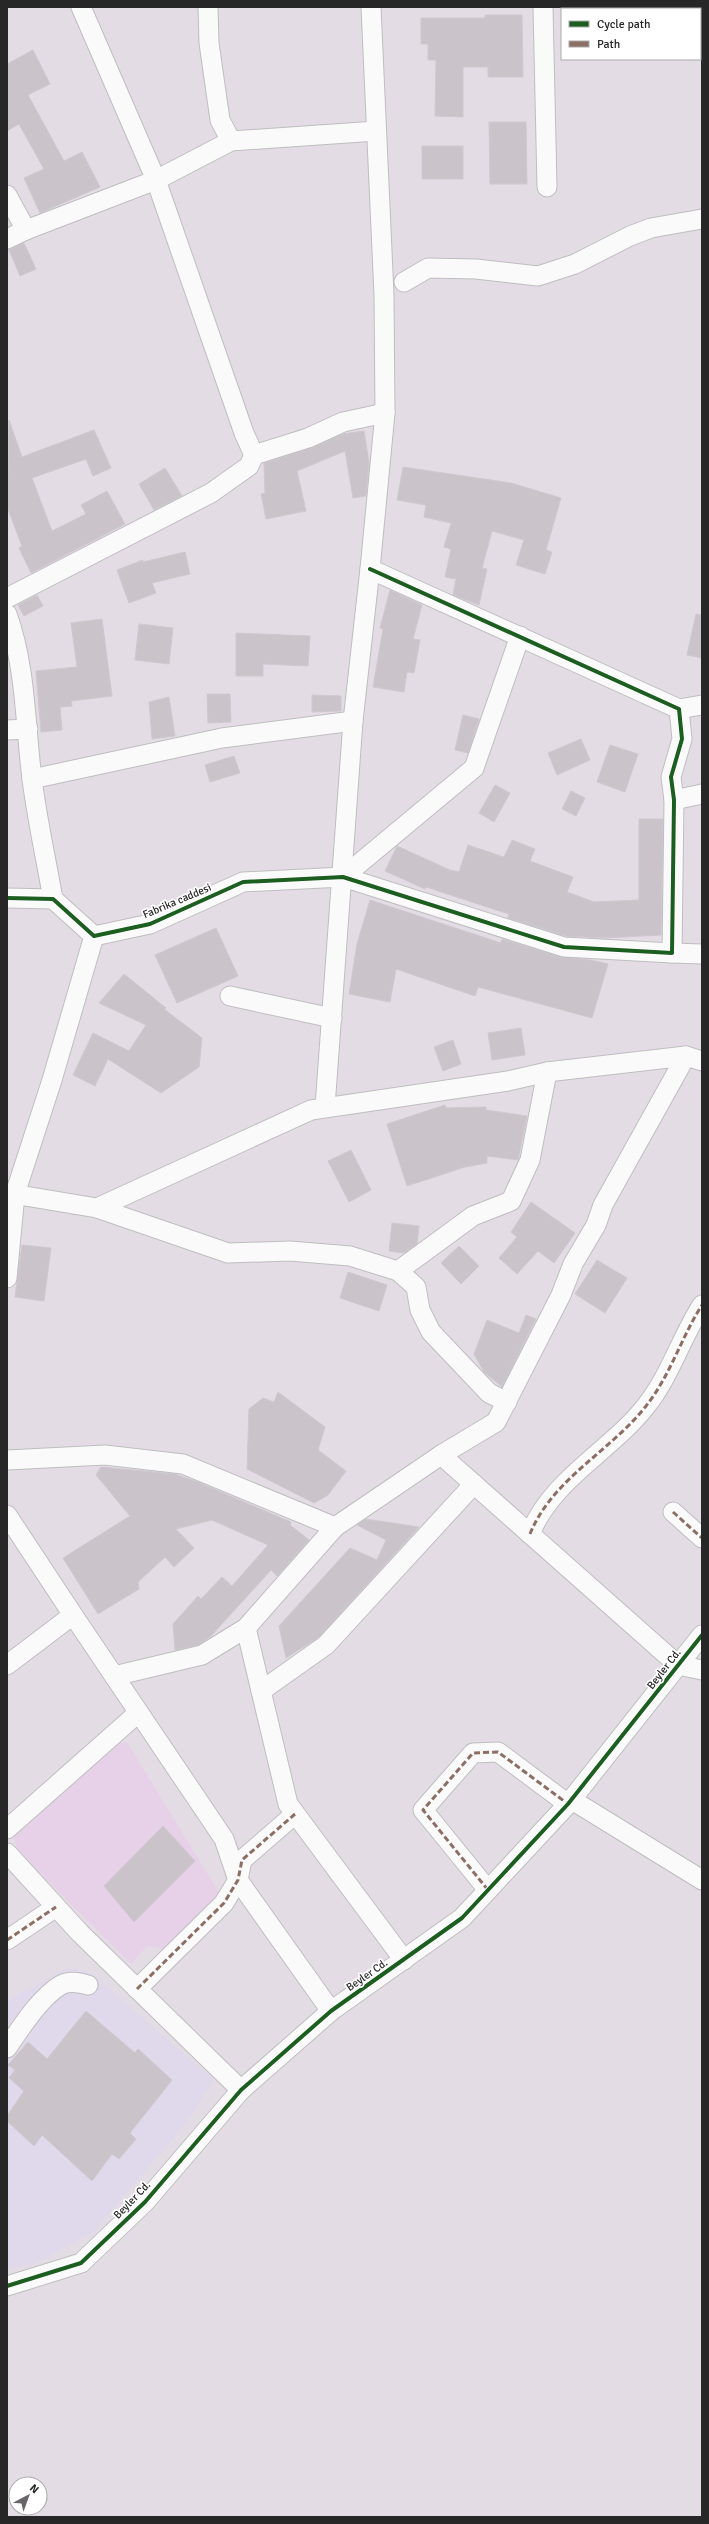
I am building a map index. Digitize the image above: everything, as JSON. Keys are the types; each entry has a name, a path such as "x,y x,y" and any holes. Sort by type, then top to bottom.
{"street":[{"path":"81,7 156,180 244,433 254,455"},
{"path":"208,7 209,43 220,120 231,140"},
{"path":"325,1107 343,877 353,721 370,569 385,413 384,295 370,7"},
{"path":"543,7 547,187"},
{"path":"7,239 26,230 156,180 231,140 376,131"},
{"path":"7,195 26,230"},
{"path":"404,282 428,268 523,272 538,276 574,264 630,236 651,228 702,219"},
{"path":"7,598 211,493 249,466 254,455 308,438 343,422 385,413"},
{"path":"370,569 679,709 702,705"},
{"path":"7,614 14,634 23,680 32,779 53,899 94,936 52,1080 11,1194 7,1278"},
{"path":"343,877 474,768 520,636"},
{"path":"672,953 674,800 671,778 682,738 679,709"},
{"path":"32,779 222,738 353,721"},
{"path":"7,730 28,729"},
{"path":"674,800 702,794"},
{"path":"343,877 564,947 702,954"},
{"name":"Fabrika caddesi","path":"94,936 150,924 243,882 343,877"},
{"path":"7,898 53,899"},
{"path":"230,996 332,1018"},
{"path":"97,1208 311,1110 508,1081 547,1072 698,1059"},
{"path":"114,1676 202,1655 246,1628 335,1527 441,1455 496,1422 561,1296 573,1264 596,1225 603,1205 698,1059"},
{"path":"398,1271 473,1216 511,1201 530,1160 547,1072"},
{"path":"11,1194 97,1208 228,1254 290,1251 350,1256 398,1271 416,1287 420,1310 432,1332 489,1393 507,1402"},
{"path":"530,1534 535,1522 551,1499 645,1407 666,1378 702,1305"},
{"path":"7,1460 105,1455 183,1464 335,1527"},
{"path":"441,1455 678,1665 702,1670"},
{"path":"261,1691 326,1645 474,1484"},
{"path":"673,1512 702,1538"},
{"path":"7,1515 138,1713 224,1839 238,1880 331,2012"},
{"path":"7,1665 73,1615"},
{"path":"246,1628 288,1804 404,1960"},
{"name":"Beyler Cd.","path":"7,2286 81,2263 145,2202 241,2090 331,2012 462,1918 570,1802 702,1635"},
{"path":"7,1829 138,1713"},
{"path":"488,1890 423,1810 473,1753 498,1752 570,1802 702,1880"},
{"path":"137,1989 224,1902 238,1880 242,1860 295,1814"},
{"path":"7,1853 56,1907 137,1989 241,2090"},
{"path":"7,1940 56,1907"},
{"path":"7,2048 46,1997 62,1984 75,1982 88,1985"}],"shaded area":[{"path":"127,1742 221,1896 167,1950 147,1946 131,1964 17,1851 13,1831 113,1743"},
{"path":"69,1967 91,1973 214,2080 186,2123 94,2231 37,2263 7,2269 7,2001"}],"building":[{"path":"485,15 522,15 523,77 488,77 488,67 463,67 463,117 435,116 436,60 428,60 428,44 421,44 421,18 485,18"},
{"path":"33,50 50,84 28,95 64,161 82,152 100,187 40,213 24,178 44,169 19,124 7,131 7,64"},
{"path":"489,122 526,122 527,184 490,184"},
{"path":"422,146 463,146 463,179 422,179"},
{"path":"24,243 36,269 20,276 9,250"},
{"path":"9,420 22,457 94,430 111,468 93,476 86,459 32,478 52,531 86,514 81,505 107,491 125,524 31,573 19,548 22,546 7,507"},
{"path":"364,431 369,462 366,496 353,498 345,451 297,471 306,511 266,519 261,494 265,493 264,463 311,448 342,434"},
{"path":"403,467 511,483 561,498 546,550 552,552 545,574 516,565 524,540 492,531 482,568 487,569 479,605 453,595 456,579 445,577 451,549 444,547 451,523 424,517 426,505 397,500"},
{"path":"165,468 182,496 154,510 139,484"},
{"path":"185,552 190,574 152,583 156,593 129,603 117,570 143,560 143,562"},
{"path":"390,590 422,605 413,639 420,640 414,673 407,672 404,692 373,687 383,629 380,628"},
{"path":"37,595 43,606 24,616 18,605"},
{"path":"696,614 702,615 702,658 687,655"},
{"path":"102,619 112,696 71,701 72,706 60,707 62,730 41,732 36,671 77,667 71,623"},
{"path":"139,624 173,628 169,664 135,660"},
{"path":"236,633 310,636 308,666 263,664 263,676 236,676"},
{"path":"207,694 230,694 231,722 208,723"},
{"path":"312,695 341,696 341,711 312,712"},
{"path":"169,697 175,736 152,739 149,702"},
{"path":"463,715 479,719 468,753 455,750"},
{"path":"581,739 590,760 557,775 548,753"},
{"path":"610,745 638,754 625,792 597,782"},
{"path":"234,756 240,773 210,782 205,765"},
{"path":"495,785 510,793 494,822 479,813"},
{"path":"571,791 585,798 576,816 562,809"},
{"path":"639,819 663,819 661,935 604,938 566,936 508,918 509,914 426,887 425,889 385,871 397,846 450,870 459,872 468,845 504,857 512,840 535,849 530,861 573,877 567,892 594,902 639,900"},
{"path":"370,900 501,943 502,939 561,957 591,960 608,964 592,1018 478,987 475,996 396,969 390,1002 349,994 357,944"},
{"path":"216,928 238,976 177,1003 155,955"},
{"path":"124,974 166,1008 164,1009 202,1038 199,1067 161,1093 108,1059 95,1086 73,1075 93,1033 129,1051 146,1025 99,1003"},
{"path":"521,1028 525,1055 492,1060 488,1033"},
{"path":"453,1040 461,1064 443,1071 434,1047"},
{"path":"445,1105 446,1108 486,1107 486,1110 527,1116 518,1160 487,1156 487,1163 465,1167 407,1186 387,1124"},
{"path":"351,1150 371,1190 349,1202 328,1161"},
{"path":"531,1202 575,1233 554,1263 538,1251 517,1274 499,1258 517,1237 511,1232"},
{"path":"392,1223 419,1226 417,1244 404,1253 389,1251"},
{"path":"22,1245 51,1248 44,1301 15,1297"},
{"path":"459,1246 479,1266 461,1284 441,1263"},
{"path":"597,1260 627,1278 605,1313 575,1294"},
{"path":"348,1272 387,1285 379,1311 340,1298"},
{"path":"526,1315 536,1319 502,1387 484,1372 474,1354 487,1320 519,1333"},
{"path":"278,1392 325,1427 318,1450 346,1471 328,1495 314,1503 247,1469 249,1409 263,1398 274,1402"},
{"path":"101,1467 175,1474 200,1483 291,1522 290,1525 309,1540 277,1576 271,1570 211,1636 198,1645 175,1650 173,1624 198,1596 201,1599 222,1577 232,1586 268,1545 212,1520 176,1529 194,1548 174,1567 165,1557 138,1582 139,1589 98,1614 63,1558 130,1516 96,1475"},
{"path":"366,1519 419,1527 319,1637 286,1658 279,1626 350,1548 377,1560 386,1540 357,1525"},
{"path":"163,1826 195,1861 134,1922 104,1886"},
{"path":"86,2011 135,2053 138,2049 172,2080 130,2133 136,2139 119,2159 112,2154 92,2181 42,2135 34,2146 7,2121 7,2116 24,2091 9,2078 15,2070 8,2065 28,2042 47,2059"}],"marked path":[{"path":"530,1534 552,1497 567,1481 632,1422 646,1406 669,1370 702,1305"},
{"path":"673,1512 702,1538"},
{"path":"488,1890 423,1810 473,1753 498,1752 568,1804"},
{"path":"137,1989 224,1903 238,1880 242,1860 295,1814"},
{"path":"7,1940 56,1907"}],"cycle path":[{"path":"7,898 53,899 94,936 150,924 243,882 343,877 564,947 672,953 674,800 671,777 682,739 679,709 370,569"},
{"path":"7,2286 81,2263 145,2202 241,2090 331,2011 462,1918 568,1804 702,1635"}]}
